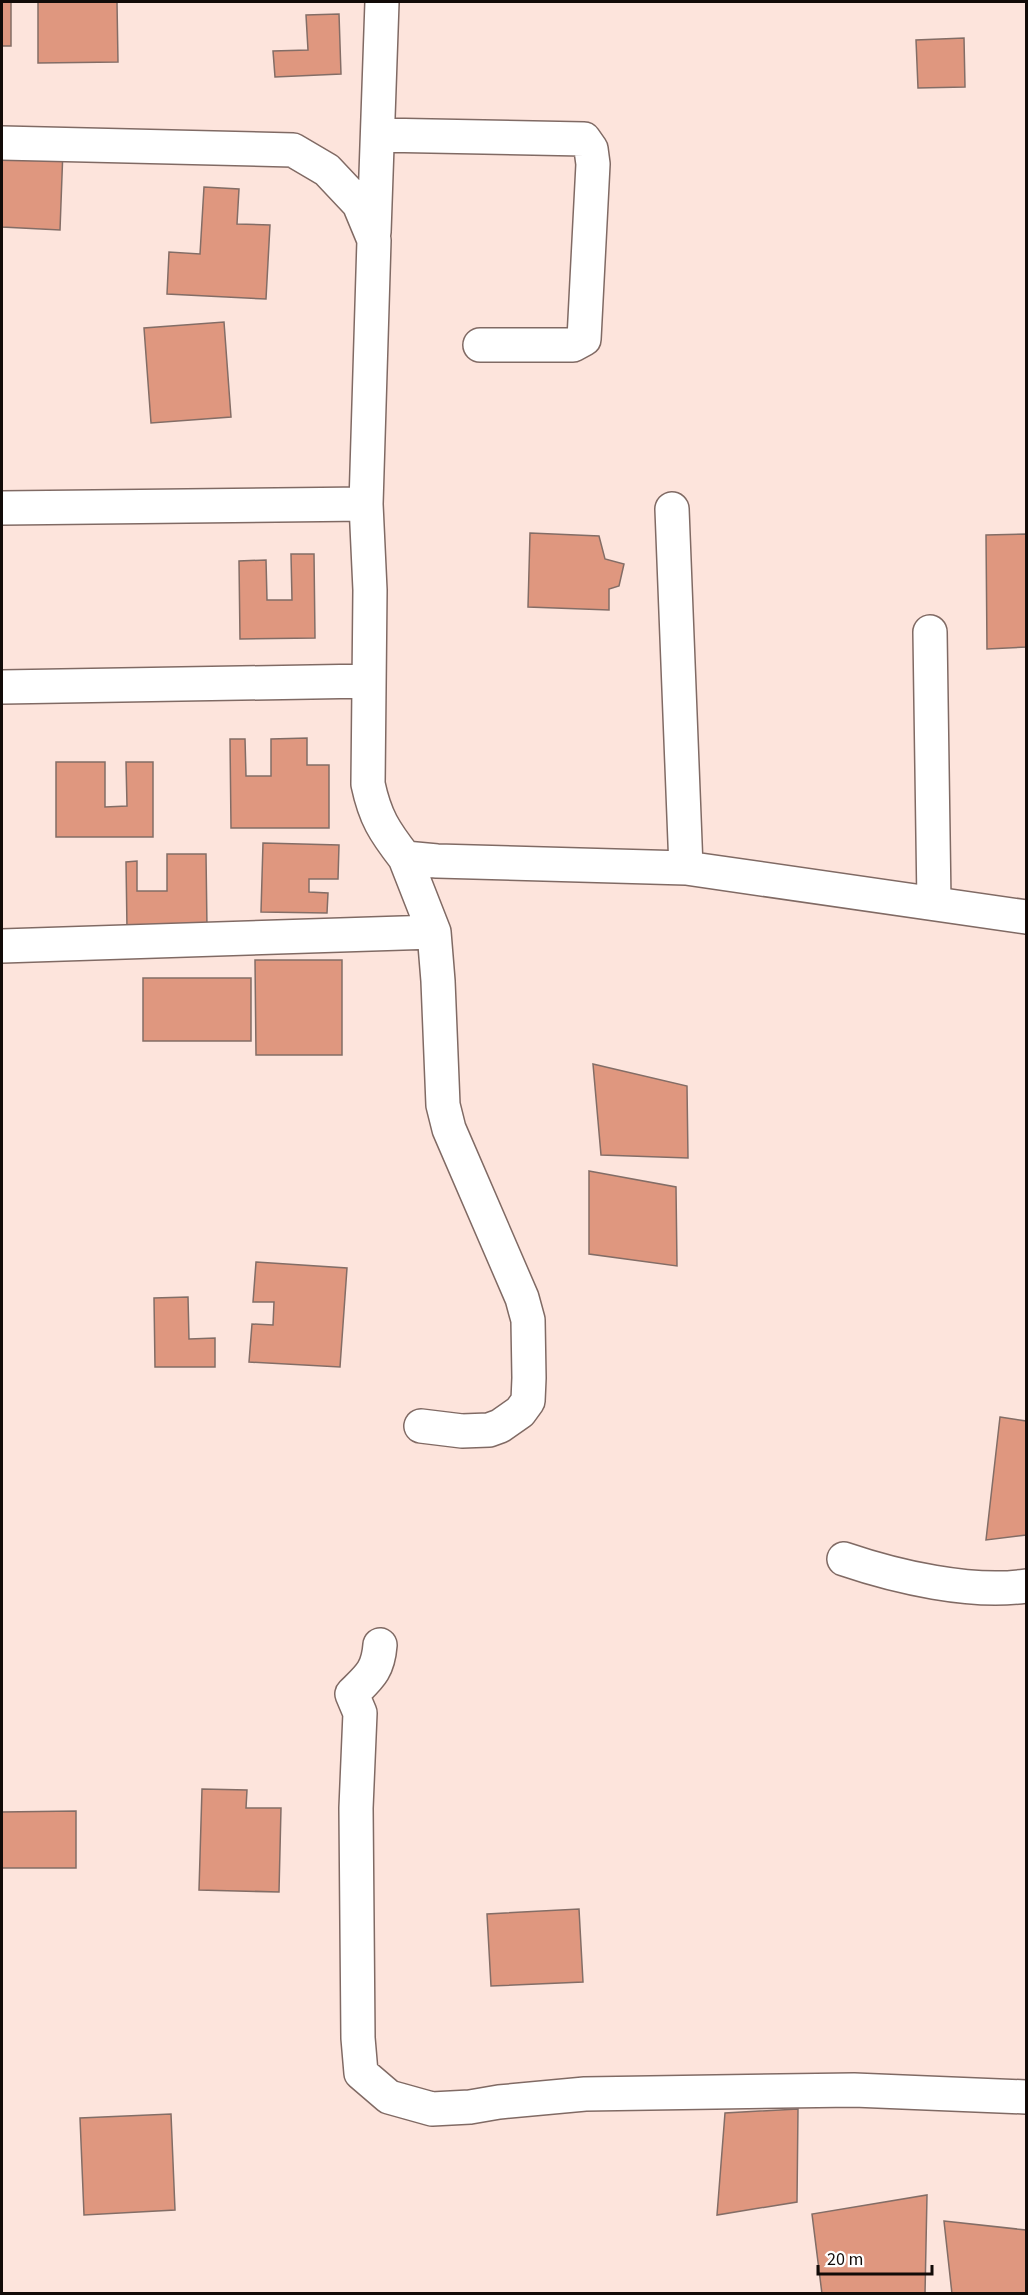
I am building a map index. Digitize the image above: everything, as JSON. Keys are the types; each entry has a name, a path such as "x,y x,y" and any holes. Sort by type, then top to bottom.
{"street":[{"path":"382,2 366,504 370,590 369,792 373,809 385,832 405,858 434,932 443,1105 449,1128 522,1298 528,1320 530,1378 528,1401 520,1412 500,1426 489,1430 462,1431 421,1426"},
{"path":"378,135 584,139 591,149 593,164 584,339 573,345 480,345"},
{"path":"2,143 293,150 327,170 359,204 374,240"},
{"path":"2,508 366,504"},
{"path":"672,508 686,868"},
{"path":"930,632 934,903"},
{"path":"2,687 369,681"},
{"path":"405,858 449,862 686,868 1026,917"},
{"path":"2,946 434,932"},
{"path":"844,1559 880,1571 949,1585 1015,1588 1026,1586"},
{"path":"380,1645 374,1673 352,1694 360,1713 356,1808 358,2038 361,2073 389,2097 432,2109 585,2094 854,2090 1026,2097"}],"building":[{"path":"2,2 11,2 11,46 2,46"},
{"path":"38,2 117,2 118,62 38,63"},
{"path":"339,14 341,74 275,77 273,51 308,50 306,15"},
{"path":"964,38 965,87 918,88 916,40"},
{"path":"2,146 63,149 60,230 2,227"},
{"path":"204,187 239,189 237,224 270,225 266,299 167,294 169,252 200,254"},
{"path":"224,322 231,417 151,423 144,328"},
{"path":"530,533 599,536 605,559 624,564 619,586 609,589 609,610 528,607"},
{"path":"1026,534 1026,647 987,649 986,535"},
{"path":"291,554 314,554 315,638 240,639 239,561 266,560 267,600 292,600"},
{"path":"307,738 307,765 329,765 329,828 231,828 230,739 245,739 246,776 271,776 271,739"},
{"path":"56,762 105,762 105,807 127,806 126,762 153,762 153,837 56,837"},
{"path":"263,843 339,845 338,879 309,879 309,892 328,893 327,913 261,912"},
{"path":"167,854 206,854 207,929 127,929 126,862 137,861 137,891 167,891"},
{"path":"255,960 342,960 342,1055 256,1055"},
{"path":"143,978 251,978 251,1041 143,1041"},
{"path":"593,1064 687,1086 688,1158 601,1155"},
{"path":"589,1171 676,1187 677,1266 589,1254"},
{"path":"256,1262 347,1268 340,1367 249,1362 252,1324 273,1325 274,1302 253,1302"},
{"path":"188,1297 189,1339 215,1338 215,1367 155,1367 154,1298"},
{"path":"1000,1417 1026,1421 1026,1535 986,1540"},
{"path":"202,1789 247,1790 246,1808 281,1808 279,1892 199,1890"},
{"path":"76,1811 76,1868 2,1868 2,1812"},
{"path":"579,1909 583,1982 491,1986 487,1914"},
{"path":"798,2109 797,2202 717,2215 725,2113"},
{"path":"171,2114 175,2210 84,2215 80,2118"},
{"path":"927,2195 925,2294 822,2294 812,2214"},
{"path":"944,2221 1026,2230 1026,2294 952,2294"}]}
